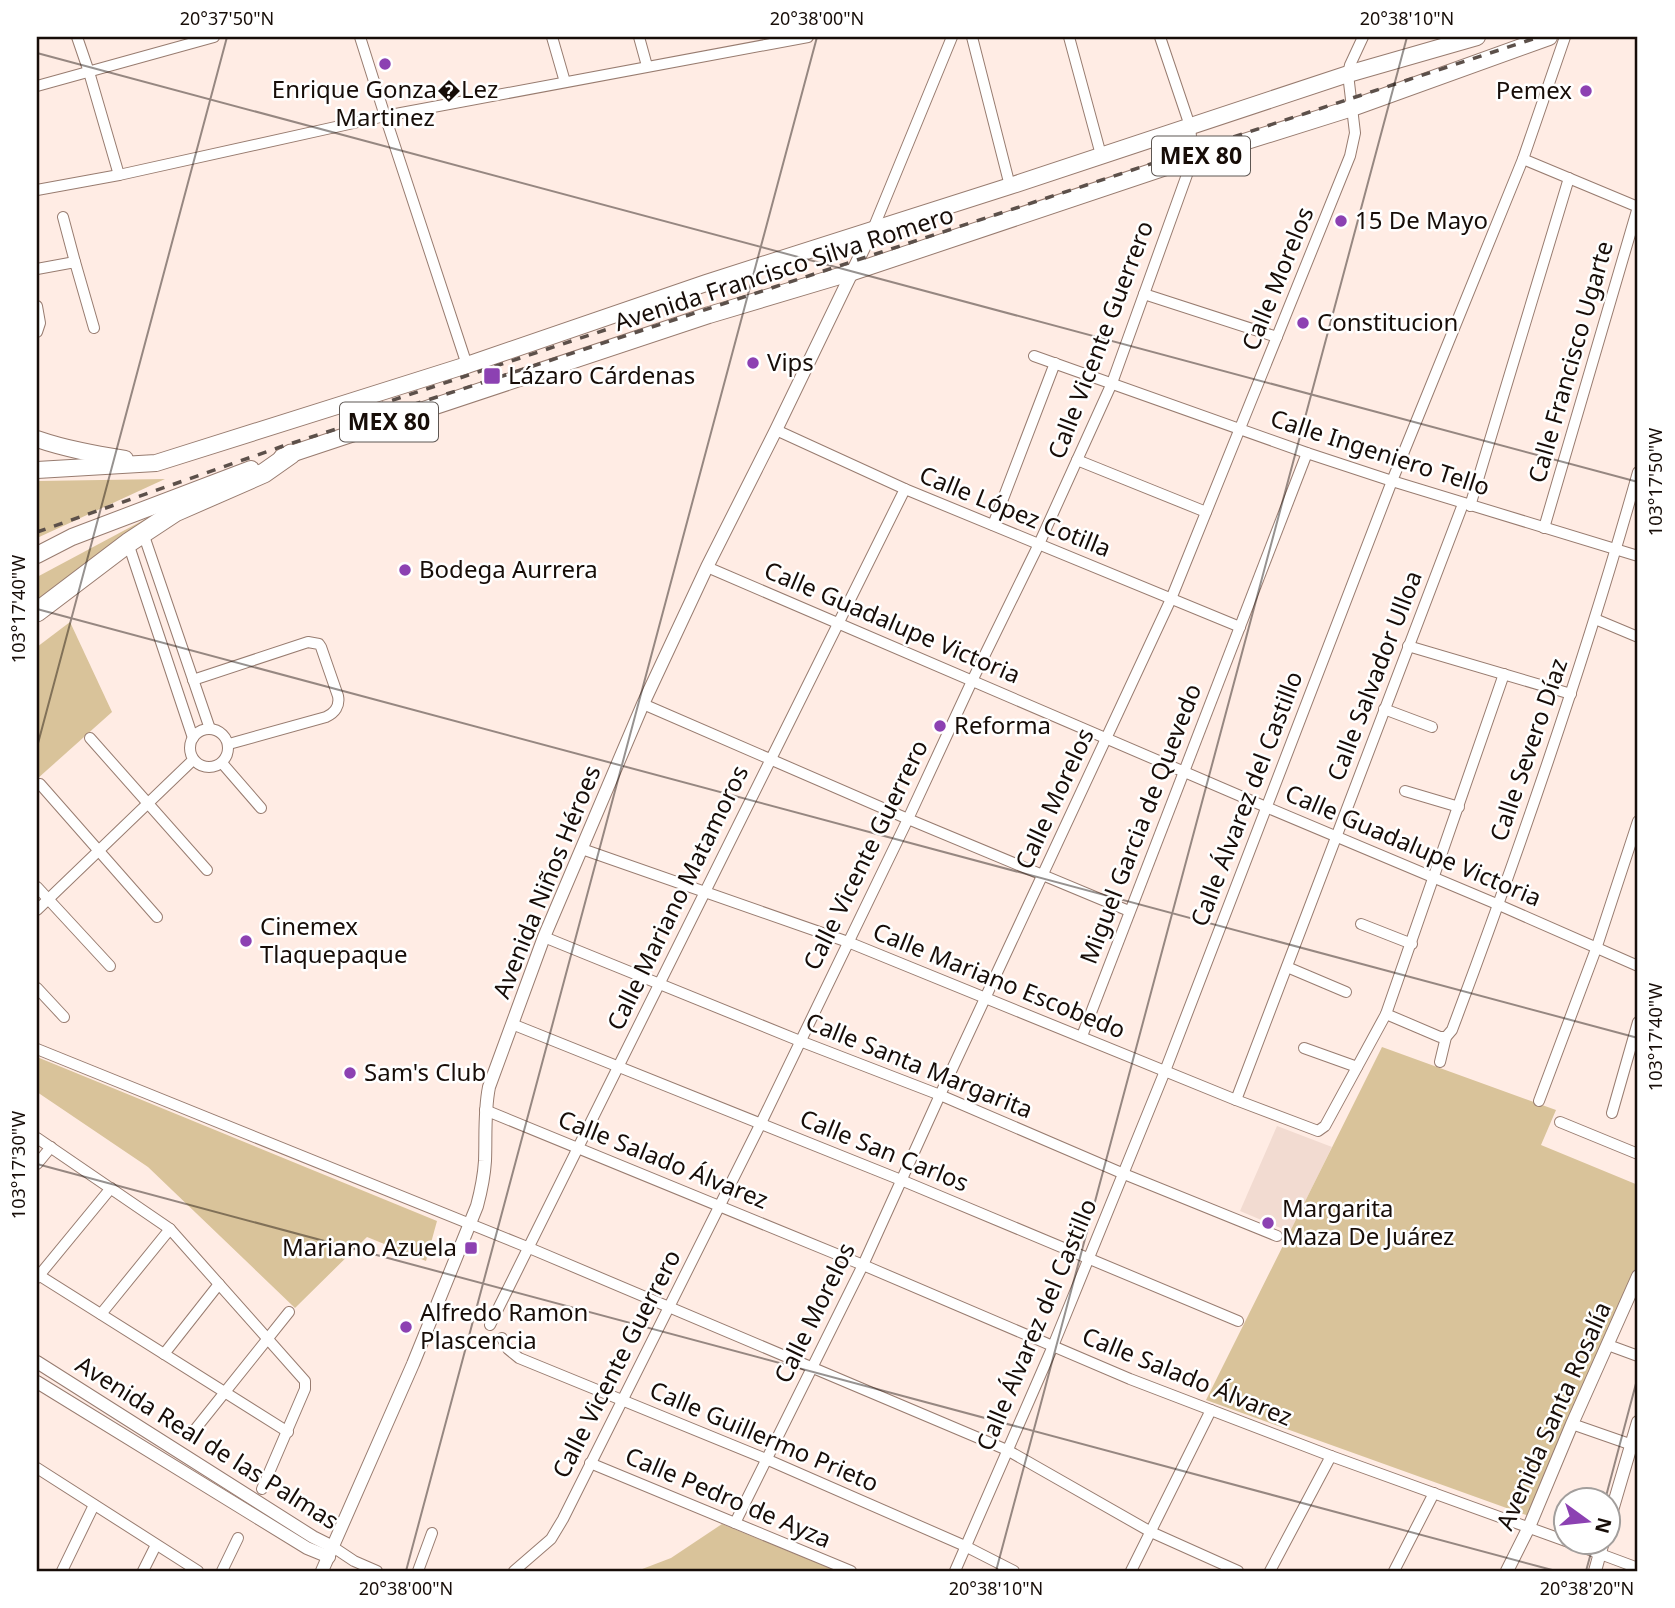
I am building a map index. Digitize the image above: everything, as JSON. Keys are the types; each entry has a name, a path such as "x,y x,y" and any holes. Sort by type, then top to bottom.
{"highway":[{"path":"37,612 175,512 264,473 291,454"}],"main road":[{"name":"Avenida Francisco Silva Romero","path":"37,470 156,463 467,365 706,283 1348,74 1477,37"},
{"name":"Avenida Francisco Silva Romero","path":"37,555 72,537 291,454 709,315 853,272 1193,158 1352,108 1549,37"},
{"path":"37,439 89,453 156,463"}],"street":[{"path":"77,37 119,174"},
{"path":"37,86 214,37"},
{"path":"360,37 467,365"},
{"path":"552,37 565,82"},
{"path":"639,37 647,66"},
{"path":"735,37 738,49"},
{"path":"37,190 385,116 808,37"},
{"path":"873,229 952,37"},
{"path":"972,37 1010,186"},
{"path":"1069,37 1101,155"},
{"name":"Calle Vicente Guerrero","path":"514,1571 551,1538 564,1519 590,1462 624,1400 908,819 1039,544 1112,383 1193,158 1189,126 1160,37"},
{"path":"1348,74 1363,37"},
{"name":"Calle Álvarez del Castillo","path":"955,1571 1053,1346 1165,1071 1392,481 1522,159 1565,37"},
{"name":"Calle Morelos","path":"735,1523 863,1265 1171,599 1350,156 1355,133 1348,74"},
{"path":"1522,159 1638,207"},
{"name":"Calle Salvador Ulloa","path":"1236,1100 1408,646 1467,505 1569,178"},
{"name":"Calle Francisco Ugarte","path":"1544,528 1638,207"},
{"path":"63,217 94,328"},
{"name":"Avenida Niños Héroes","path":"322,1571 413,1364 477,1206 483,1184 485,1110 489,1087 544,937 643,704 707,567 873,229"},
{"path":"37,269 75,262"},
{"path":"1144,293 1277,337"},
{"path":"37,306 40,323 37,332"},
{"name":"Calle Ingeniero Tello","path":"1034,356 1307,453 1467,505 1638,556"},
{"path":"993,525 1055,363"},
{"name":"Calle López Cotilla","path":"776,430 905,489 1240,627"},
{"name":"Miguel Garcia de Quevedo","path":"1082,1036 1307,453"},
{"path":"1077,460 1206,512"},
{"name":"Calle Severo Díaz","path":"1440,1062 1446,1037 1452,1030 1499,905 1571,694 1638,472"},
{"name":"Calle Mariano Matamoros","path":"490,1325 905,489"},
{"path":"136,538 174,625 210,729"},
{"path":"136,538 158,629 193,738"},
{"name":"Calle Guadalupe Victoria","path":"707,567 1638,967"},
{"path":"1595,619 1638,636"},
{"path":"158,629 174,625"},
{"path":"193,680 309,642 321,647 338,696 337,709 326,717 229,744"},
{"path":"1408,646 1571,694"},
{"path":"1304,1048 1357,1067 1387,1014 1504,674"},
{"path":"643,704 1129,911"},
{"path":"1384,709 1432,727"},
{"path":"210,729 221,733 229,744 228,753 222,763 213,768 201,767 193,760 190,749 193,738 200,731 210,729"},
{"path":"90,738 207,870"},
{"path":"37,910 193,760"},
{"path":"222,763 261,808"},
{"path":"40,784 157,918"},
{"path":"1405,791 1459,807"},
{"path":"1539,1101 1596,948 1638,821"},
{"name":"Calle Mariano Escobedo","path":"582,849 848,942 1318,1131 1325,1126 1357,1067"},
{"path":"37,887 110,966"},
{"path":"1361,924 1412,944"},
{"name":"Calle Santa Margarita","path":"544,937 940,1095 1277,1236"},
{"path":"1286,967 1346,992"},
{"path":"37,988 64,1017"},
{"path":"1387,1014 1440,1037 1446,1037"},
{"path":"1612,1113 1638,1022"},
{"name":"Calle San Carlos","path":"512,1024 901,1180 1238,1321"},
{"path":"37,1049 670,1306 1007,1450 1151,1532 1238,1571"},
{"name":"Calle Salado Álvarez","path":"485,1110 863,1265 1130,1379 1331,1456 1552,1535"},
{"path":"1560,1122 1638,1154"},
{"path":"37,1138 170,1229 303,1378 306,1384 262,1489"},
{"path":"37,1164 51,1147"},
{"path":"111,1188 38,1276 288,1432"},
{"path":"101,1314 170,1229"},
{"name":"Avenida Santa Rosalía","path":"1507,1571 1529,1527 1638,1276"},
{"path":"164,1354 219,1284"},
{"path":"193,1432 289,1312"},
{"name":"Calle Guillermo Prieto","path":"502,1338 509,1349 519,1357 766,1459 965,1546 1014,1571"},
{"path":"1608,1345 1638,1356"},
{"name":"Avenida Real de las Palmas","path":"37,1362 313,1537 331,1552"},
{"name":"Avenida Real de las Palmas","path":"37,1382 307,1548 331,1552 376,1571"},
{"path":"1131,1571 1211,1410"},
{"path":"1621,1486 1635,1446 1638,1422"},
{"path":"1572,1424 1635,1446"},
{"path":"1270,1571 1331,1456"},
{"name":"Calle Pedro de Ayza","path":"590,1462 850,1571"},
{"path":"37,1468 198,1571"},
{"path":"1394,1571 1434,1493"},
{"path":"62,1571 94,1505"},
{"path":"418,1571 432,1533"},
{"path":"222,1571 238,1538"},
{"path":"143,1571 156,1545"},
{"name":"Calle Salado Álvarez","path":"1618,1556 1638,1567"}],"shaded area":[{"path":"165,479 37,538 37,481"},
{"path":"168,507 37,603 37,577"},
{"path":"70,622 112,712 37,779 37,647"},
{"path":"1382,1047 1556,1110 1541,1145 1638,1185 1638,1263 1529,1516 1206,1400"},
{"path":"37,1057 437,1221 426,1261 367,1237 295,1308 148,1167 37,1092"},
{"path":"1277,1126 1332,1147 1290,1232 1240,1211"},
{"path":"722,1524 837,1571 637,1571 671,1558"}],"railway":[{"path":"37,532 283,446 1539,37"},
{"path":"375,406 614,327"}],"place":[{"name":"Enrique Gonza�Lez Martinez","path":"385,64"},
{"name":"Pemex","path":"1586,91"},
{"name":"15 De Mayo","path":"1341,221"},
{"name":"Constitucion","path":"1303,323"},
{"name":"Vips","path":"753,363"},
{"name":"Lázaro Cárdenas","path":"492,376"},
{"name":"Bodega Aurrera","path":"405,570"},
{"name":"Reforma","path":"940,726"},
{"name":"Cinemex Tlaquepaque","path":"246,941"},
{"name":"Sam's Club","path":"350,1073"},
{"name":"Margarita Maza De Juárez","path":"1268,1223"},
{"name":"Mariano Azuela","path":"471,1248"},
{"name":"Alfredo Ramon Plascencia","path":"406,1327"}]}
